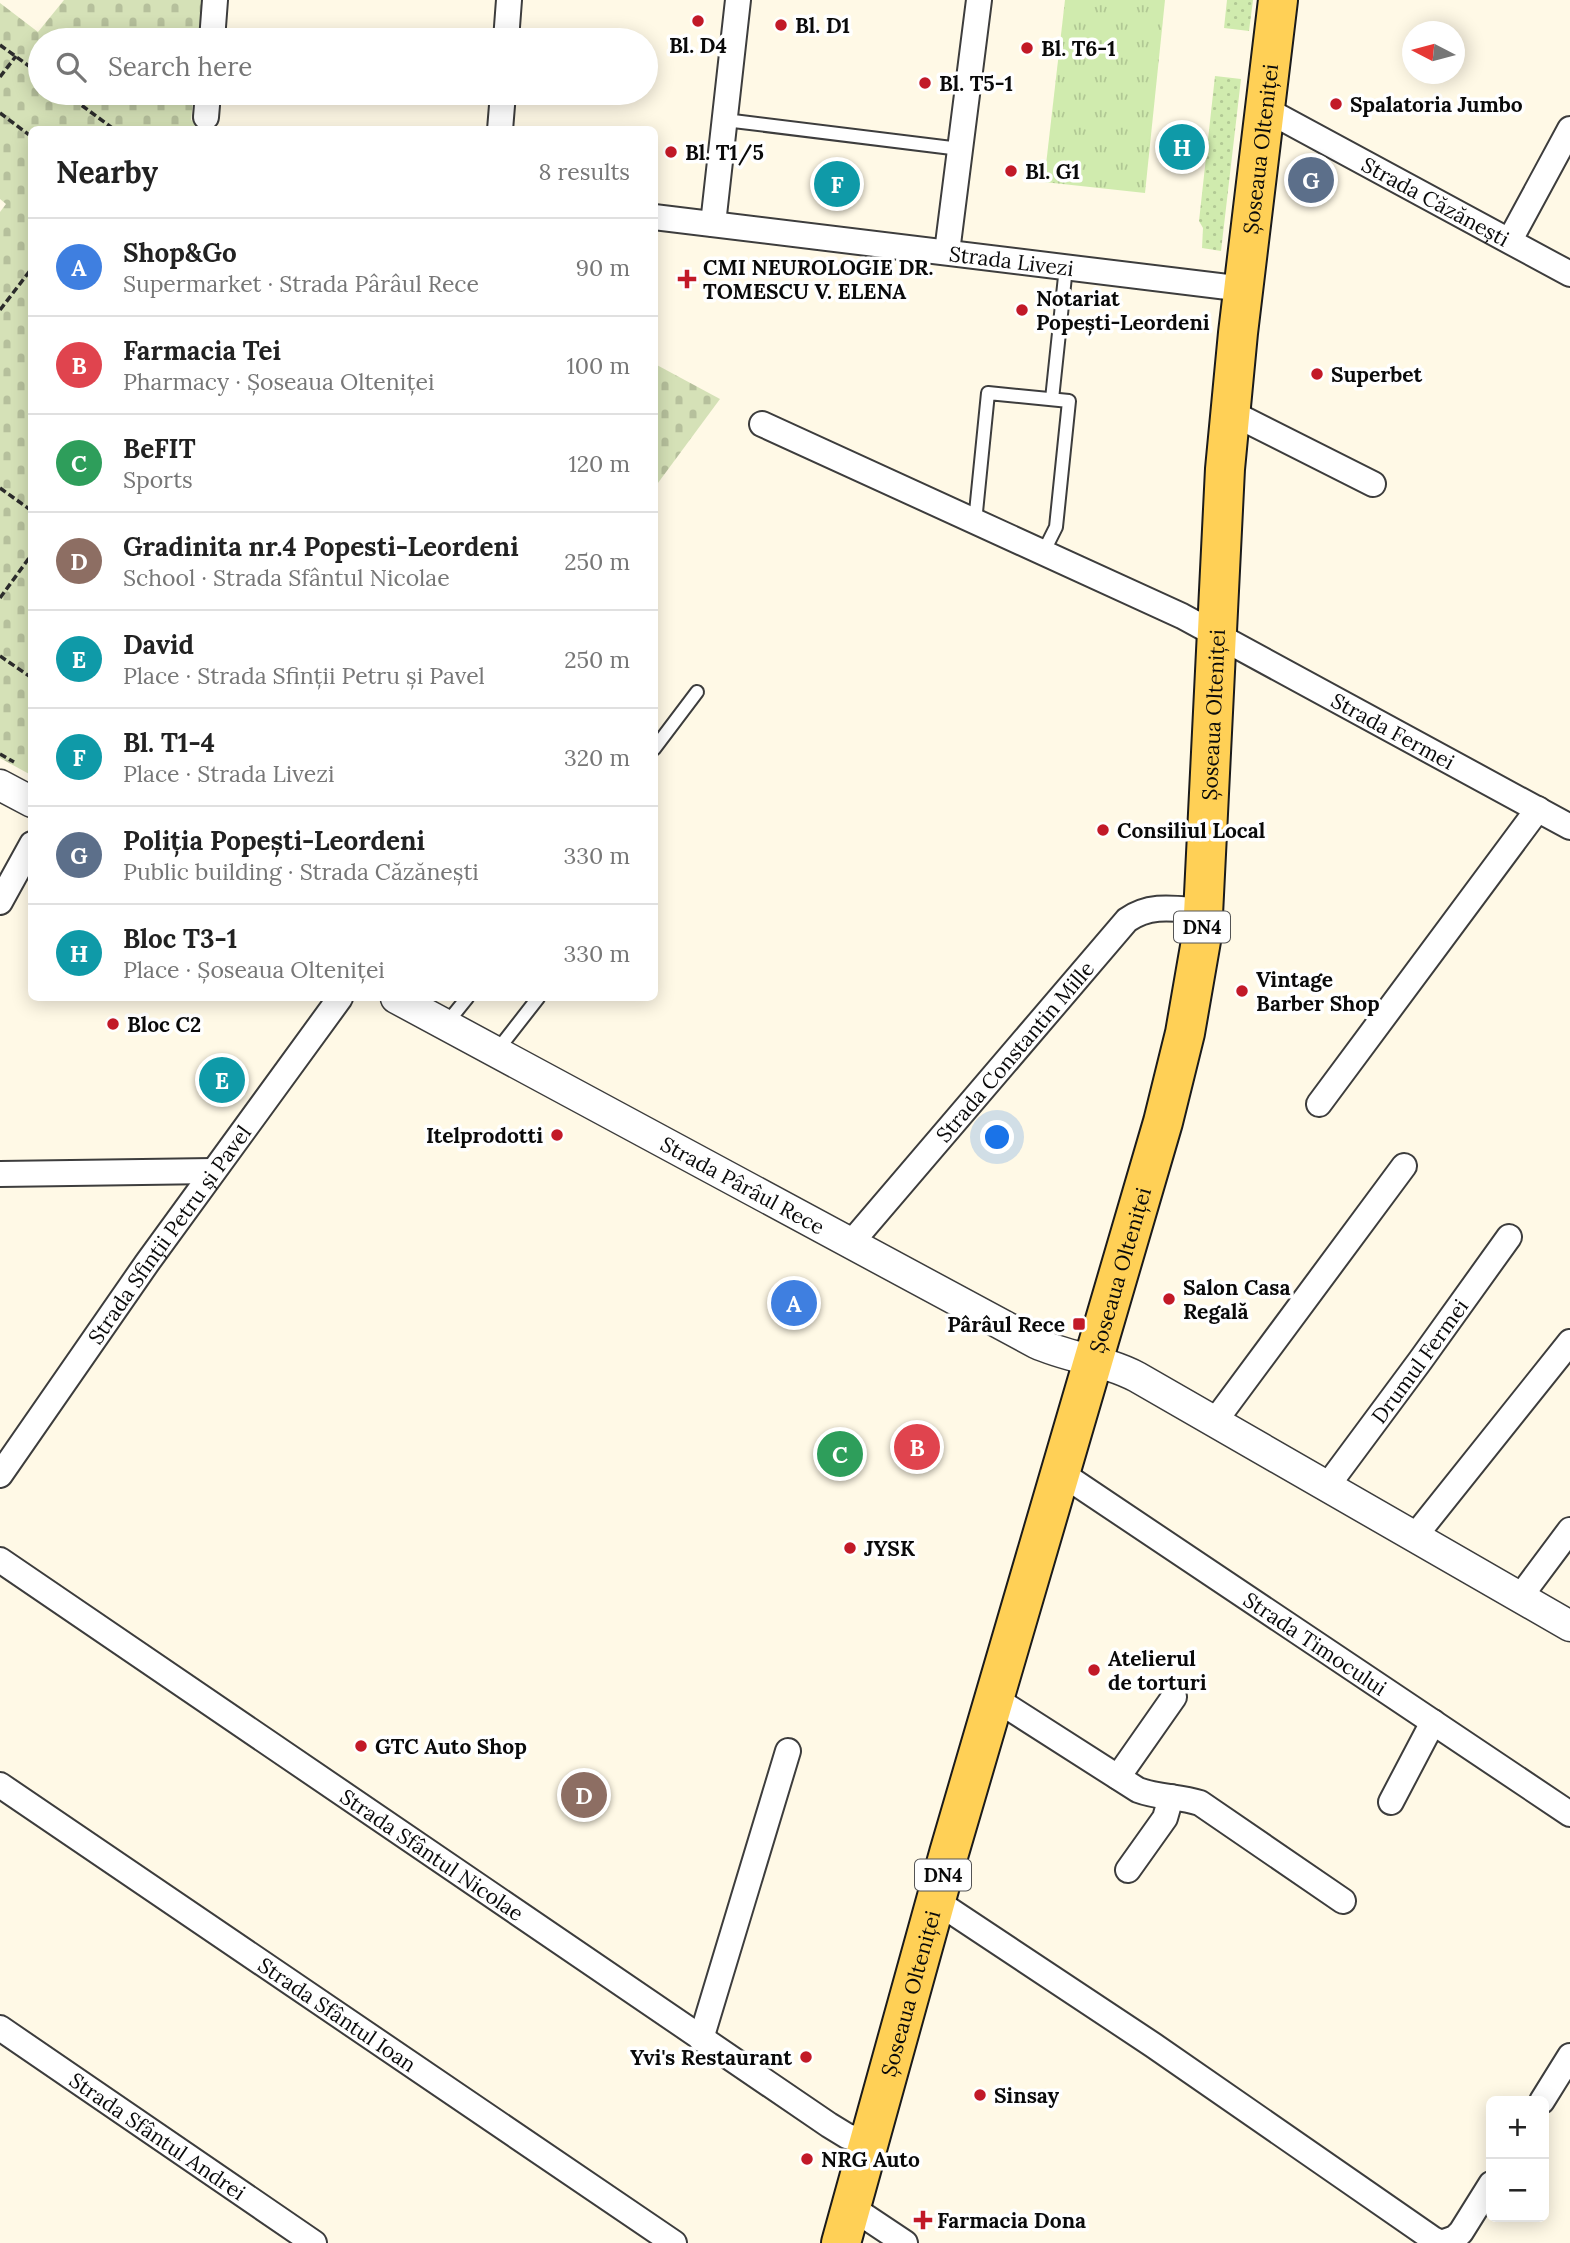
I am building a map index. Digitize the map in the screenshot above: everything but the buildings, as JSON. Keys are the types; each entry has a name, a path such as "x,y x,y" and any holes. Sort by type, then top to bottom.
{"main road":[{"name":"Șoseaua Olteniței","path":"841,2243 994,1698 1094,1361 1181,1053 1198,967 1204,911 1216,633 1230,412 1278,0"}],"street":[{"path":"213,28 215,0"},
{"path":"507,28 509,0"},
{"path":"713,224 738,0"},
{"path":"947,252 979,0"},
{"path":"500,126 502,105"},
{"name":"Strada Căzănești","path":"1265,109 1570,274"},
{"path":"1510,240 1570,129"},
{"name":"Strada Livezi","path":"658,218 1244,289"},
{"path":"1230,412 1373,484"},
{"name":"Strada Fermei","path":"762,424 1216,633 1570,827"},
{"path":"0,785 28,800"},
{"path":"1319,1104 1538,809"},
{"path":"0,902 28,851"},
{"name":"Strada Constantin Mille","path":"851,1242 1127,920 1142,911 1159,908 1204,911"},
{"name":"Strada Sfinții Petru și Pavel","path":"0,1475 213,1171 338,1001"},
{"name":"Strada Pârâul Rece","path":"402,1001 1036,1343 1063,1354 1094,1361"},
{"path":"1215,1421 1404,1166"},
{"path":"0,1174 213,1171"},
{"name":"Drumul Fermei","path":"1328,1485 1508,1237"},
{"path":"1415,1536 1570,1342"},
{"path":"1094,1361 1123,1370 1215,1421 1570,1626"},
{"name":"Strada Timocului","path":"1061,1473 1570,1814"},
{"path":"1520,1597 1570,1530"},
{"name":"Strada Sfântul Nicolae","path":"0,1560 838,2131 869,2143"},
{"path":"1118,1777 1174,1697"},
{"path":"994,1698 1138,1790 1154,1796 1187,1799 1199,1803 1343,1901"},
{"path":"1391,1802 1433,1723"},
{"path":"701,2039 788,1751"},
{"name":"Strada Sfântul Ioan","path":"0,1785 674,2243"},
{"path":"1128,1870 1165,1818 1171,1797"},
{"path":"936,1901 1153,2045 1433,2239 1441,2243 1455,2238 1486,2192"},
{"name":"Strada Sfântul Andrei","path":"0,2028 314,2243"},
{"path":"1545,2096 1570,2056"},
{"path":"851,2207 905,2243"}],"lane":[{"path":"725,120 960,149"},
{"path":"1052,399 1066,267"},
{"path":"975,522 988,393 1069,401 1056,527 1043,553"},
{"path":"658,744 697,692"},
{"path":"446,1024 465,1001"},
{"path":"496,1052 536,1001"}],"path":[{"path":"0,45 28,65"},
{"path":"0,77 16,56"},
{"path":"81,105 110,126"},
{"path":"0,113 28,134"},
{"path":"0,310 28,273"},
{"path":"0,488 28,508"},
{"path":"0,598 28,560"},
{"path":"0,656 28,675"}],"green space":[{"path":"64,0 205,0 202,28 41,28"},
{"path":"1065,0 1165,0 1145,193 1044,182"},
{"path":"1227,0 1253,0 1249,31 1224,28"},
{"path":"0,3 33,28 28,28 28,105 193,105 191,120 203,126 28,126 28,773 0,758 0,212 6,204 0,199"},
{"path":"1215,76 1241,79 1221,251 1202,248 1203,228 1199,221"},
{"path":"658,366 720,399 658,483"}],"place":[{"name":"Bl. D4","path":"698,21"},
{"name":"Bl. D1","path":"781,25"},
{"name":"Bl. T6-1","path":"1027,48"},
{"name":"Bl. T5-1","path":"925,83"},
{"name":"Spalatoria Jumbo","path":"1336,104"},
{"name":"Bloc T3-1","path":"1182,147"},
{"name":"Bl. T1/5","path":"671,152"},
{"name":"Bl. G1","path":"1011,171"},
{"name":"Poliția Popești-Leordeni","path":"1311,180"},
{"name":"Bl. T1-4","path":"837,184"},
{"name":"CMI NEUROLOGIE DR. TOMESCU V. ELENA","path":"687,279"},
{"name":"Notariat Popești-Leordeni","path":"1022,310"},
{"name":"Superbet","path":"1317,374"},
{"name":"Consiliul Local","path":"1103,830"},
{"name":"Vintage Barber Shop","path":"1242,991"},
{"name":"Bloc C2","path":"113,1024"},
{"name":"David","path":"222,1080"},
{"name":"Itelprodotti","path":"557,1135"},
{"name":"Salon Casa Regală","path":"1169,1299"},
{"name":"Shop&Go","path":"794,1303"},
{"name":"Pârâul Rece","path":"1079,1324"},
{"name":"Farmacia Tei","path":"917,1447"},
{"name":"BeFIT","path":"840,1454"},
{"name":"JYSK","path":"850,1548"},
{"name":"Atelierul de torturi","path":"1094,1670"},
{"name":"GTC Auto Shop","path":"361,1746"},
{"name":"Gradinita nr.4 Popesti-Leordeni","path":"584,1795"},
{"name":"Yvi's Restaurant","path":"806,2057"},
{"name":"Sinsay","path":"980,2095"},
{"name":"NRG Auto","path":"807,2159"},
{"name":"Farmacia Dona","path":"923,2220"}]}
